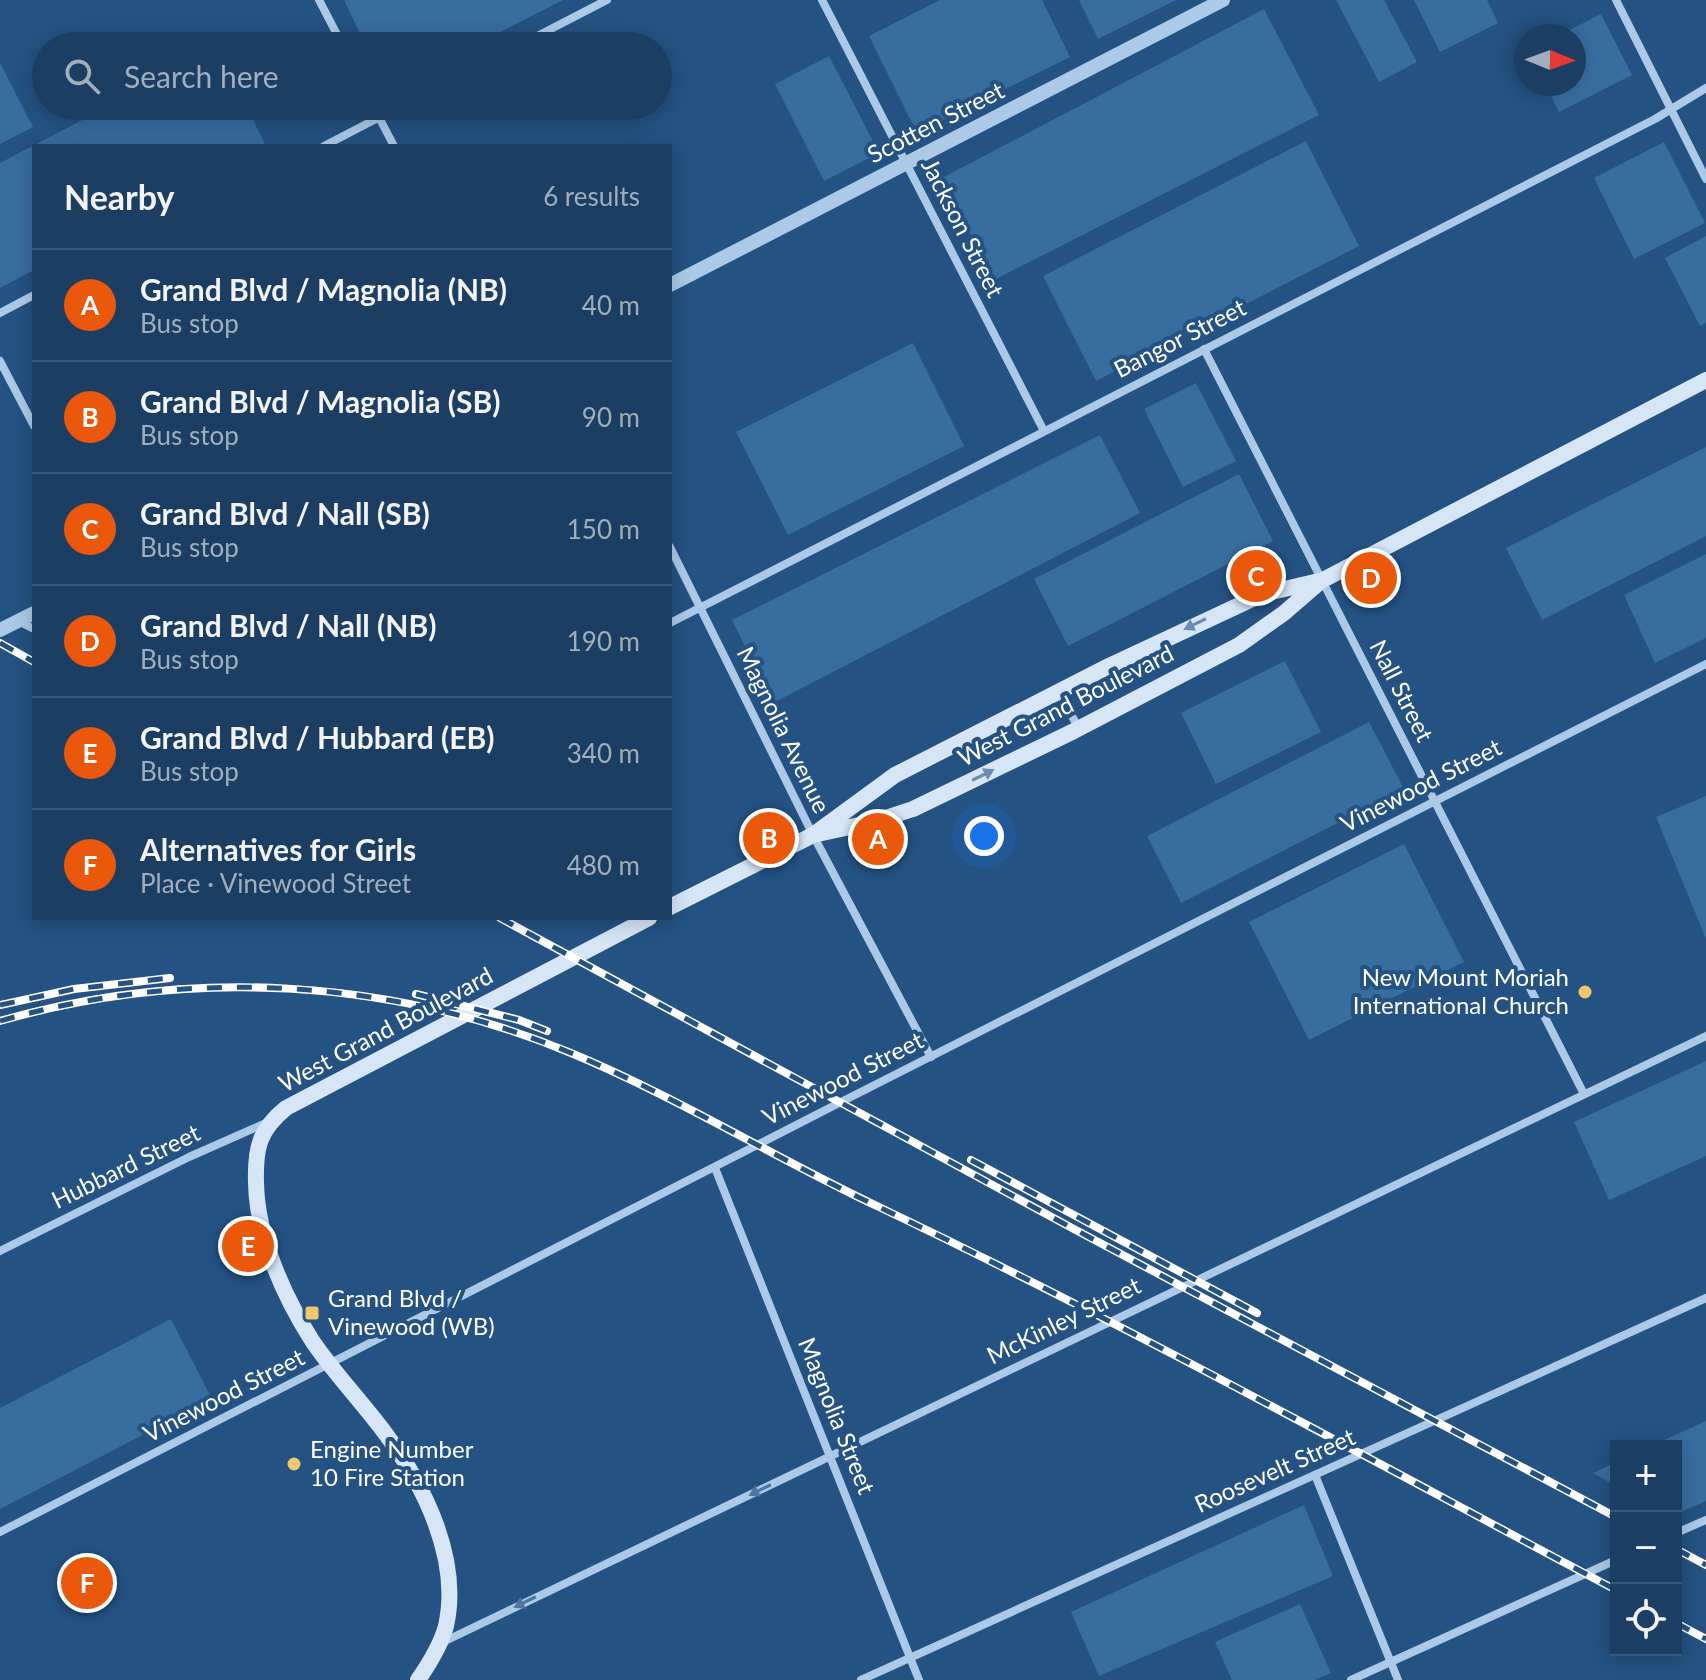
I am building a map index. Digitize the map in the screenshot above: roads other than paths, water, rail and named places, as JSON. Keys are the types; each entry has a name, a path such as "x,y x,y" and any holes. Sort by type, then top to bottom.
{"main road":[{"name":"West Grand Boulevard","path":"813,835 873,822 913,809 1079,729 1239,645 1284,613 1321,581 1706,380"},
{"name":"West Grand Boulevard","path":"672,906 813,835 895,775 1059,692 1209,617 1263,594 1321,581"},
{"name":"West Grand Boulevard","path":"418,1680 440,1643 446,1626 449,1595 447,1568 435,1521 388,1437 312,1340 281,1282 261,1228 256,1169 262,1134 270,1121 286,1108 645,920"}],"street":[{"path":"319,0 336,32"},
{"path":"545,32 607,0"},
{"name":"Jackson Street","path":"822,0 1044,431"},
{"name":"Scotten Street","path":"672,284 1223,0"},
{"path":"1616,0 1706,179"},
{"name":"Bangor Street","path":"672,622 1642,126 1706,88"},
{"path":"328,144 373,120"},
{"path":"381,120 393,144"},
{"path":"0,313 32,296"},
{"name":"Nall Street","path":"1204,349 1584,1094"},
{"path":"0,361 32,422"},
{"name":"Magnolia Avenue","path":"672,551 813,835 931,1057"},
{"path":"0,630 32,614"},
{"path":"18,621 32,628"},
{"name":"Vinewood Street","path":"0,1532 1435,801 1705,669"},
{"path":"1059,692 1079,729"},
{"name":"McKinley Street","path":"440,1643 1706,1036"},
{"name":"Hubbard Street","path":"0,1251 189,1157 270,1121"},
{"name":"Magnolia Street","path":"715,1168 919,1680"},
{"name":"Roosevelt Street","path":"861,1680 1706,1298"},
{"path":"1315,1475 1398,1680"},
{"path":"1682,1530 1706,1520"},
{"path":"1351,1680 1610,1563"}],"railway":[{"path":"0,643 32,661"},
{"path":"504,920 1072,1228 1610,1514"},
{"path":"0,1005 74,989 170,978"},
{"path":"0,1021 71,1004 143,993 216,988 288,989 361,996 432,1009 502,1028 571,1053 649,1089 1157,1346 1610,1587"},
{"path":"416,994 519,1020 547,1031"},
{"path":"971,1160 1257,1313"},
{"path":"1682,1552 1706,1565"},
{"path":"1682,1626 1706,1639"}],"place":[{"name":"Grand Blvd / Nall (SB)","path":"1256,576"},
{"name":"Grand Blvd / Nall (NB)","path":"1371,578"},
{"name":"Grand Blvd / Magnolia (SB)","path":"769,838"},
{"name":"Grand Blvd / Magnolia (NB)","path":"878,839"},
{"name":"New Mount Moriah International Church","path":"1585,992"},
{"name":"Grand Blvd / Hubbard (EB)","path":"248,1246"},
{"name":"Grand Blvd / Vinewood (WB)","path":"312,1313"},
{"name":"Engine Number 10 Fire Station","path":"294,1464"},
{"name":"Alternatives for Girls","path":"87,1583"}]}
